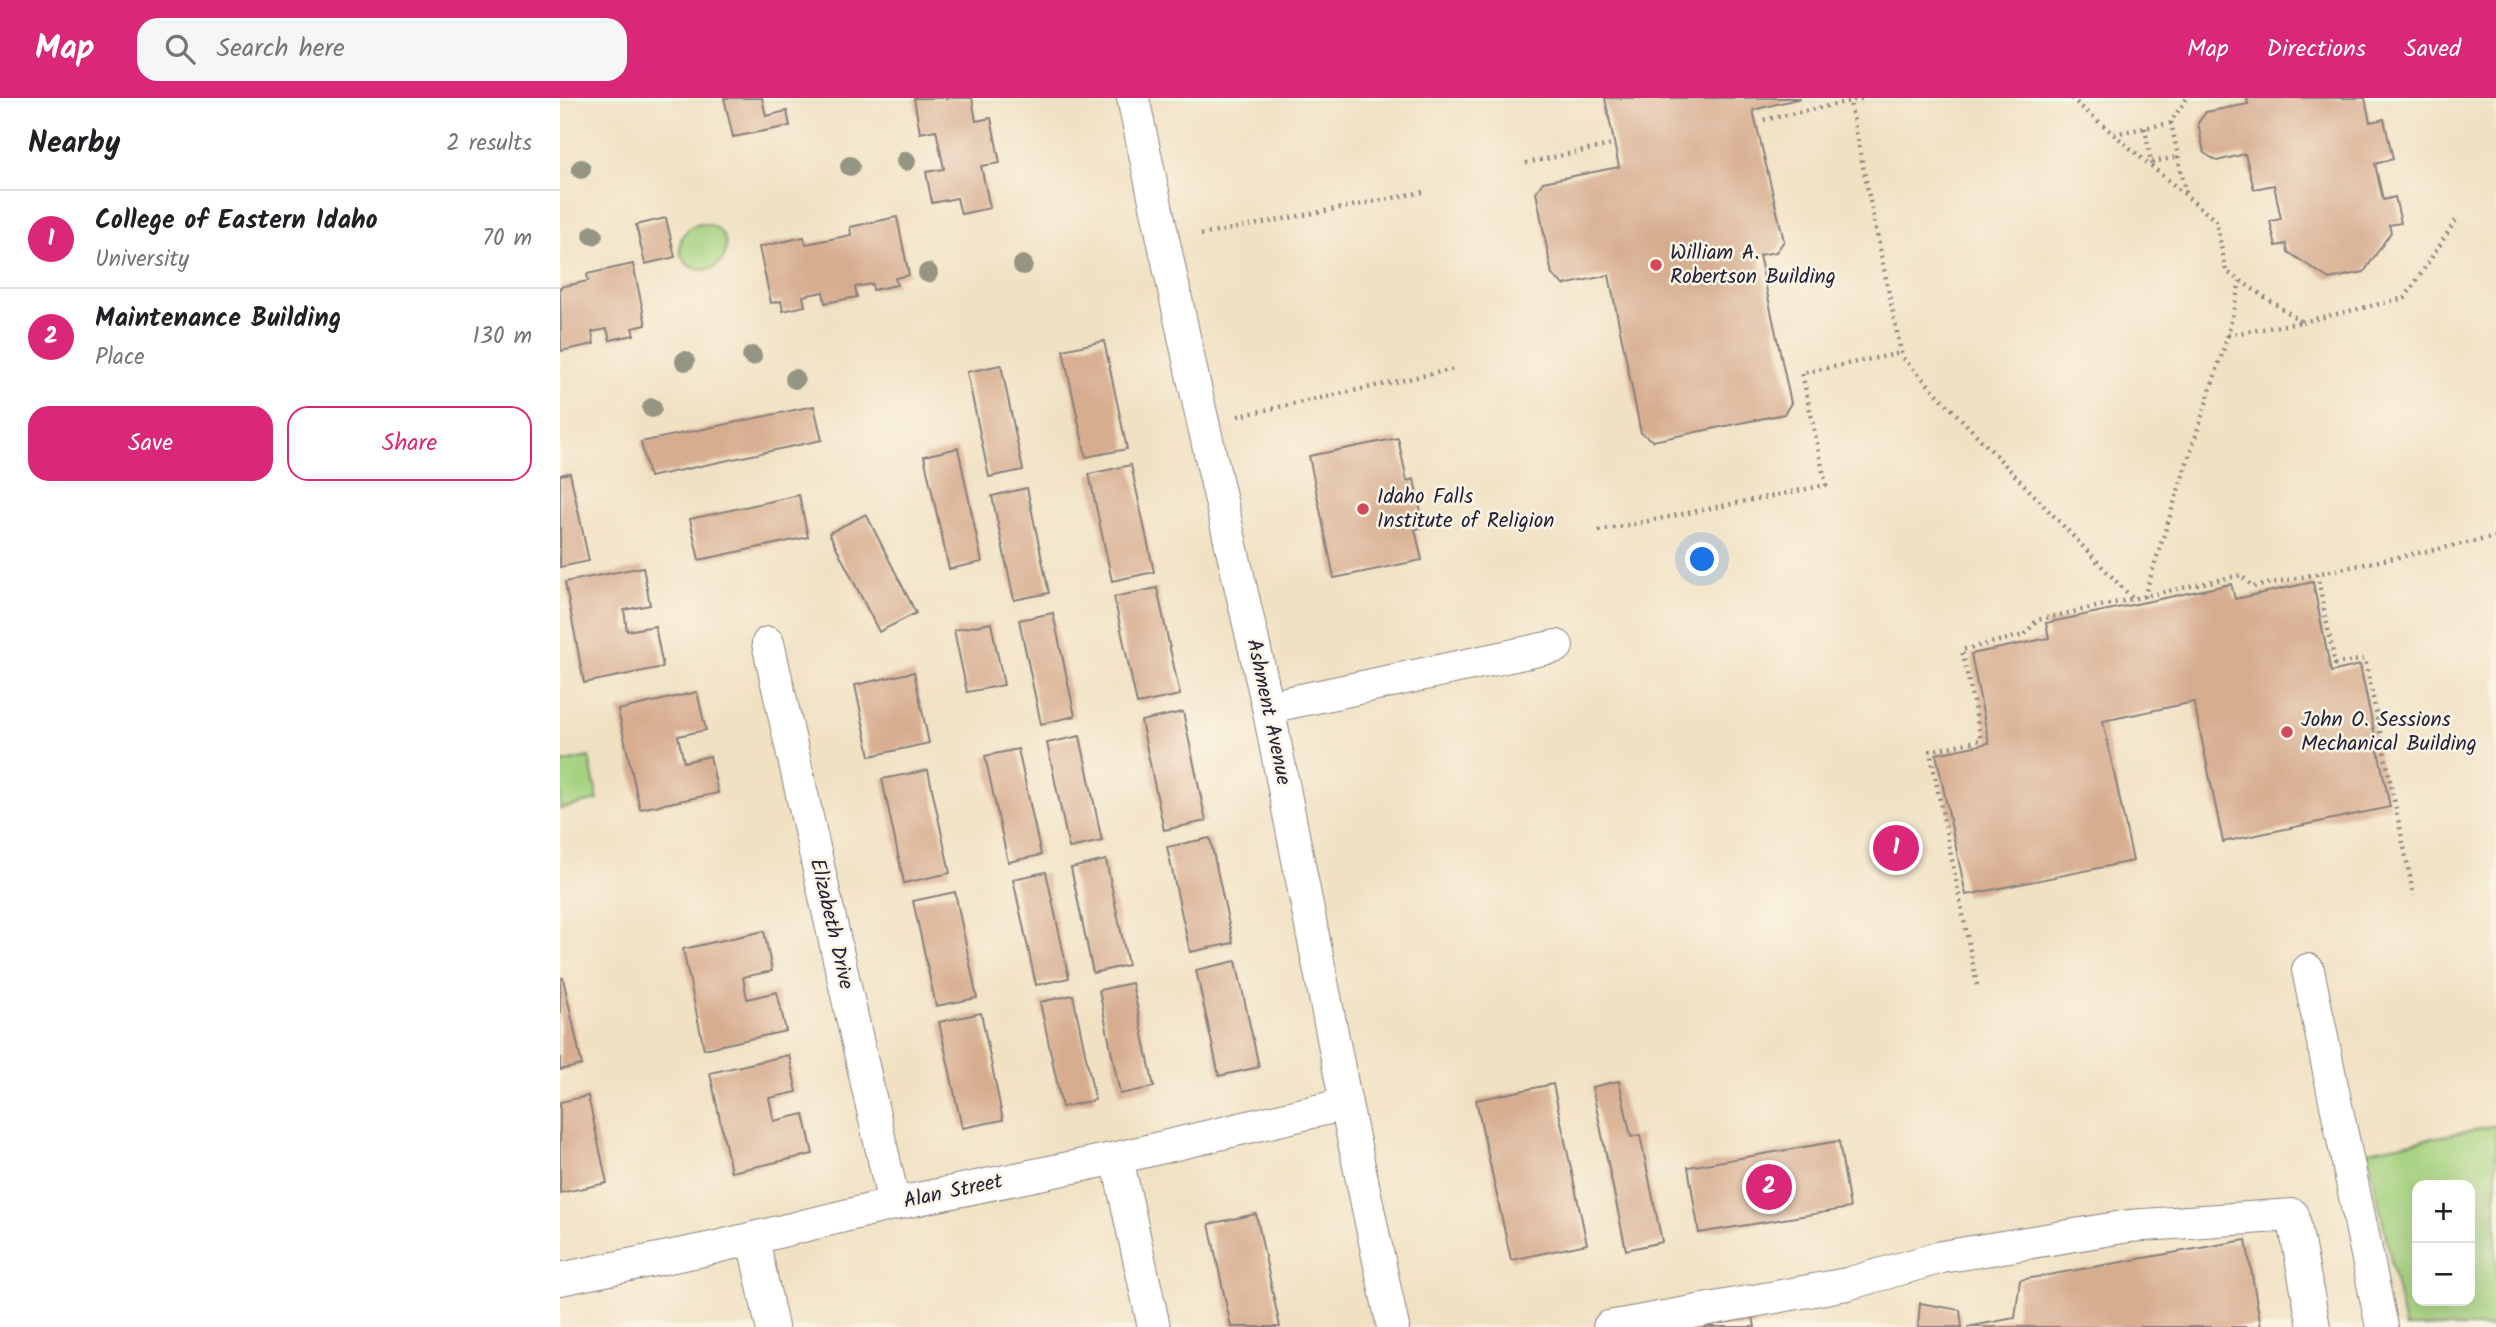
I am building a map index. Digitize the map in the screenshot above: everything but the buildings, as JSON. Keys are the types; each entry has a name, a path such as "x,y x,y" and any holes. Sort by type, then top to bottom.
{"street":[{"name":"Ashment Avenue","path":"1133,98 1192,374 1268,707 1393,1327"},
{"name":"Elizabeth Drive","path":"768,643 894,1205"},
{"path":"1268,707 1558,646"},
{"path":"2308,970 2382,1327"},
{"name":"Alan Street","path":"560,1279 1117,1158 1346,1104"},
{"path":"1117,1158 1154,1327"},
{"path":"1609,1327 1847,1284 1942,1257 2129,1226 2293,1215 2314,1327"},
{"path":"753,1239 772,1327"}],"path":[{"path":"1764,120 1864,98"},
{"path":"2071,98 2216,221 2226,271 2302,322"},
{"path":"2113,134 2171,122 2188,98"},
{"path":"1849,100 1902,357 2133,599"},
{"path":"2171,122 2186,196"},
{"path":"2145,128 2150,164"},
{"path":"1526,163 1611,145"},
{"path":"2150,164 2178,157"},
{"path":"1201,235 1423,192"},
{"path":"2228,335 2302,322 2405,298 2458,217"},
{"path":"2144,597 2228,335 2241,281"},
{"path":"1599,531 1826,485 1802,373 1901,353"},
{"path":"1238,415 1454,369"},
{"path":"1977,985 1930,751 1981,740 1962,650 2024,635 2037,620 2242,575 2253,587 2496,537"},
{"path":"2317,574 2336,664 2365,659 2414,896"}],"green space":[{"path":"703,224 719,231 726,247 719,263 703,270 687,263 680,247 687,231"},
{"path":"589,757 598,800 560,809 560,763"},
{"path":"2496,1125 2496,1327 2405,1327 2368,1151"}],"place":[{"name":"William A. Robertson Building","path":"1656,265"},
{"name":"Idaho Falls Institute of Religion","path":"1363,509"},
{"name":"John O. Sessions Mechanical Building","path":"2287,732"},
{"name":"College of Eastern Idaho","path":"1896,848"},
{"name":"Maintenance Building","path":"1769,1187"}]}
